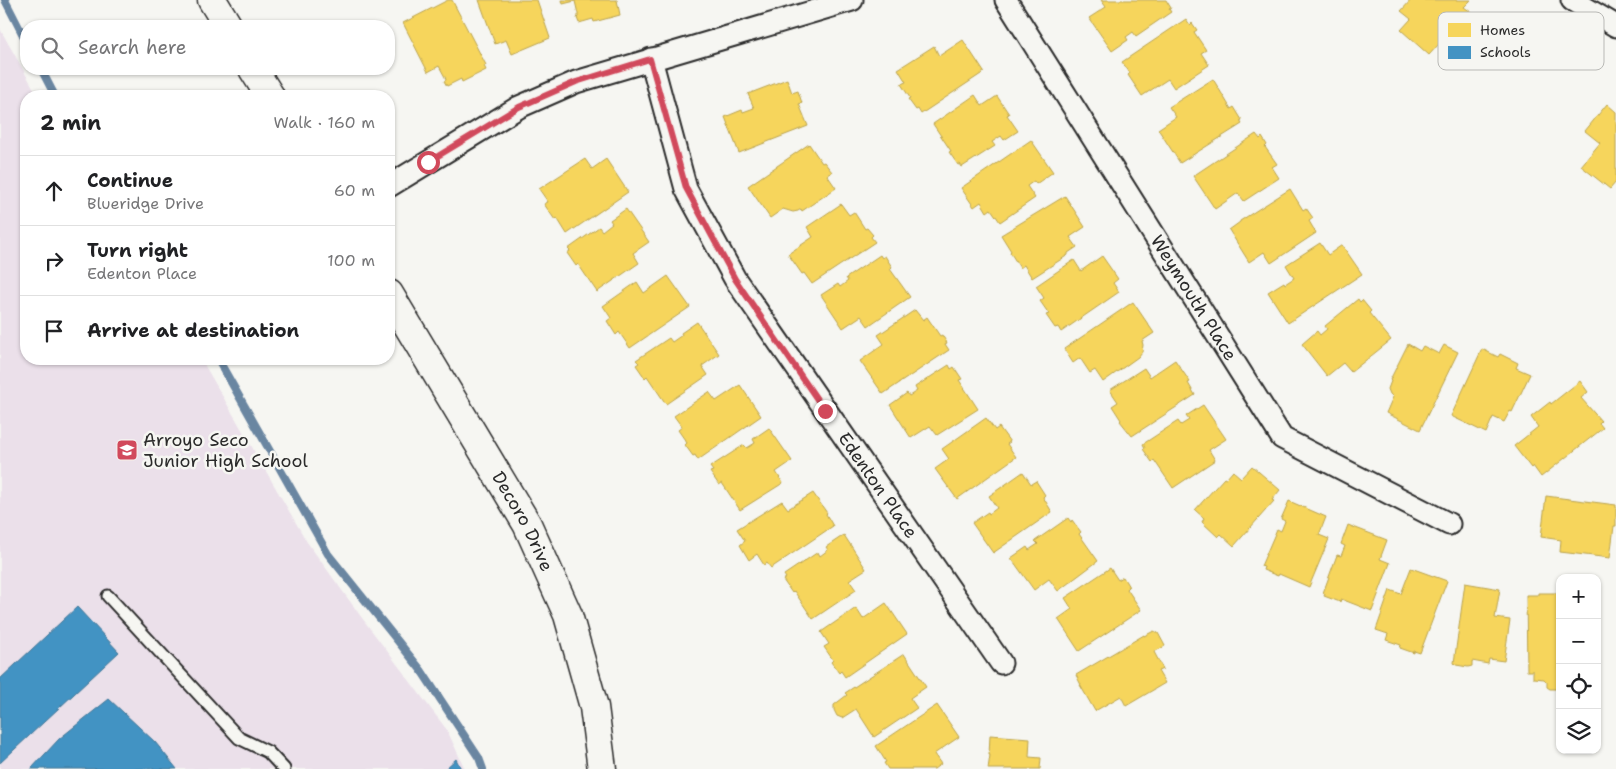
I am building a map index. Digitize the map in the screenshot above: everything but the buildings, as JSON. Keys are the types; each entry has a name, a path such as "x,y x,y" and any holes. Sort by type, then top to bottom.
{"main road":[{"path":"212,0 224,20"},
{"path":"257,75 266,90"},
{"name":"Decoro Drive","path":"395,304 532,533 568,615 594,707 602,769"}],"street":[{"path":"395,182 519,107 576,82 852,0"},
{"name":"Weymouth Place","path":"1006,0 1282,438 1449,524"},
{"path":"1572,0 1592,12"},
{"path":"1604,19 1616,26"},
{"name":"Edenton Place","path":"650,59 686,188 735,279 1000,663"}],"lane":[{"path":"108,596 240,738 268,752 284,769"}],"shaded area":[{"name":"Arroyo Seco Junior High School","path":"0,29 20,64 20,75 26,75 35,90 20,90 20,365 204,365 307,542 447,730 465,769 0,769"}],"waterway":[{"path":"5,0 20,29"},
{"path":"44,75 52,90"},
{"path":"221,365 328,554 421,670 479,758 483,769"}],"place":[{"name":"Arroyo Seco Junior High School","path":"127,450"}],"route":[{"path":"428,162 519,107 576,82 650,59 686,188 735,279 825,411"}]}
